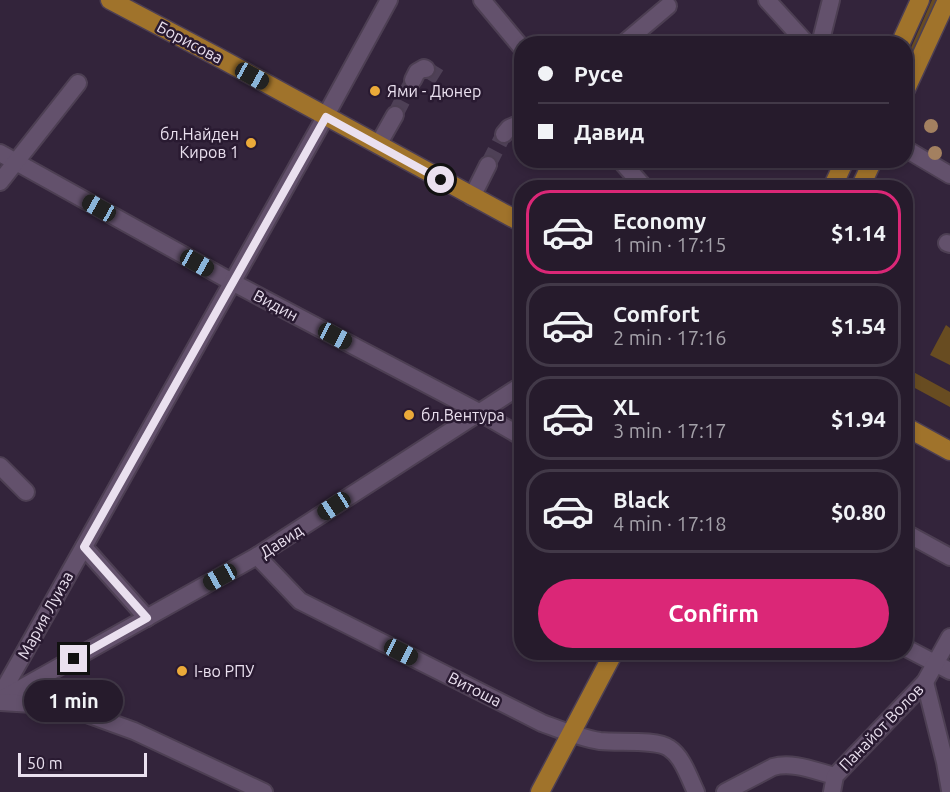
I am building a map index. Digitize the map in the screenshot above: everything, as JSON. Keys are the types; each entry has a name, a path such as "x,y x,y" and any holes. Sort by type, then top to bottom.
{"main road":[{"name":"Борисова","path":"110,0 514,220"},
{"path":"904,36 920,0"},
{"path":"913,74 947,0"},
{"path":"913,431 950,451"},
{"path":"540,792 610,660"}],"street":[{"name":"Мария Луиза","path":"0,696 326,117 389,0"},
{"path":"482,0 514,38"},
{"path":"767,0 800,36"},
{"path":"822,36 831,0"},
{"path":"632,36 668,6"},
{"path":"0,182 78,83"},
{"path":"378,145 395,115"},
{"name":"Видин","path":"0,153 232,282 514,432"},
{"path":"913,153 950,175"},
{"path":"472,197 488,165"},
{"path":"627,168 638,180"},
{"name":"Давид","path":"0,701 257,556 514,390"},
{"path":"0,466 26,492"},
{"path":"913,537 950,557"},
{"path":"84,547 147,618"},
{"name":"Витоша","path":"257,556 300,601 542,723 598,741 662,744 678,756 696,792"},
{"name":"Панайот Волов","path":"833,784 925,682 943,667 950,637"},
{"path":"913,652 943,667"},
{"path":"925,682 950,790"},
{"path":"0,701 65,706 134,731 264,792"},
{"path":"725,792 779,765 790,765 833,784"}],"shaded area":[{"path":"932,0 942,0 913,64 913,43"},
{"path":"946,325 950,328 950,365 930,355"},
{"path":"913,372 950,392 950,407 913,387"}],"tunnel":[{"path":"426,69 439,77"},
{"path":"395,115 413,80"},
{"path":"488,165 504,134"}],"place":[{"name":"Ями - Дюнер","path":"375,91"},
{"name":"бл.Найден Киров 1","path":"251,143"},
{"name":"бл.Вентура","path":"409,415"},
{"name":"I-во РПУ","path":"182,671"}],"route":[{"path":"74,659 147,618 84,547 326,117 441,180"}]}
